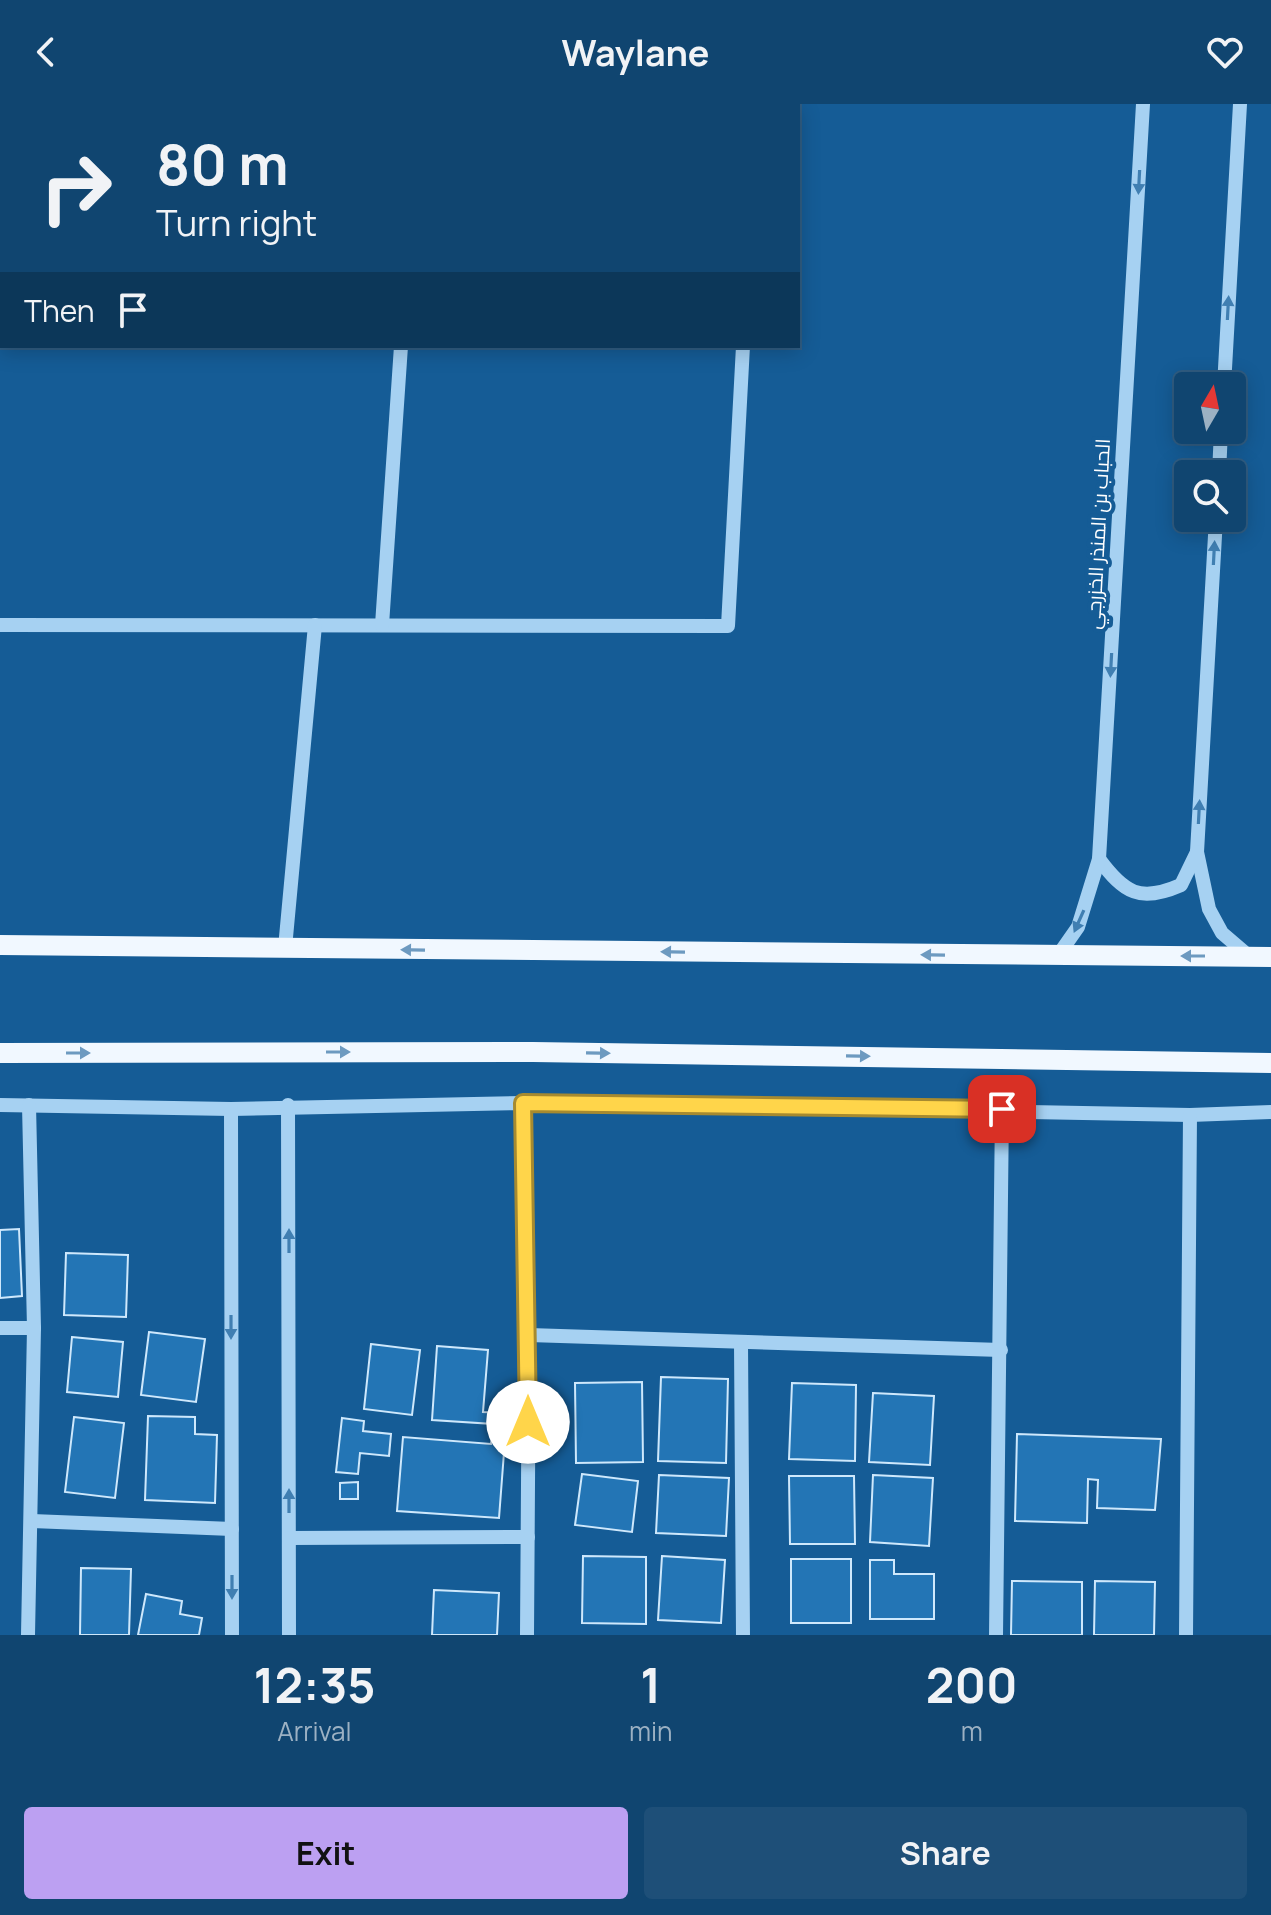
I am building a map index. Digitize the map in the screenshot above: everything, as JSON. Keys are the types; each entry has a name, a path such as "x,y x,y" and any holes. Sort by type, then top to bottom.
{"main road":[{"path":"0,945 1271,957"},
{"path":"0,1053 533,1052 1271,1063"}],"street":[{"name":"الحباب بن المنذر الخزرجي","path":"1057,957 1078,927 1099,859 1143,104"},
{"path":"1225,372 1240,104"},
{"path":"382,625 401,348"},
{"path":"0,625 728,626 743,348"},
{"path":"1215,532 1197,852 1209,909 1222,933 1250,957"},
{"path":"285,948 315,625"},
{"path":"1099,859 1115,881 1129,891 1146,895 1181,885 1197,852"},
{"path":"523,1103 529,1335 527,1635"},
{"path":"0,1105 231,1109 288,1105 523,1103 1002,1109 1190,1115 1271,1112"},
{"path":"28,1635 34,1328 29,1105"},
{"path":"288,1105 289,1635"},
{"path":"231,1109 232,1635"},
{"path":"996,1635 1002,1109"},
{"path":"1186,1635 1190,1115"},
{"path":"0,1328 34,1328"},
{"path":"529,1335 1001,1350"},
{"path":"741,1343 743,1635"},
{"path":"32,1521 232,1529"},
{"path":"289,1538 528,1537"}],"building":[{"path":"19,1229 22,1296 0,1298 0,1230"},
{"path":"66,1253 128,1255 126,1317 64,1315"},
{"path":"149,1332 205,1339 196,1402 141,1395"},
{"path":"72,1337 123,1342 118,1397 67,1392"},
{"path":"371,1344 420,1350 412,1415 364,1409"},
{"path":"437,1346 488,1350 483,1412 507,1413 499,1518 397,1511 403,1437 491,1444 493,1424 432,1420"},
{"path":"661,1377 728,1379 726,1463 658,1461"},
{"path":"642,1382 643,1462 576,1463 575,1383"},
{"path":"792,1383 856,1385 855,1461 789,1459"},
{"path":"873,1393 934,1396 930,1465 869,1462"},
{"path":"148,1416 195,1417 195,1434 217,1435 215,1503 145,1500"},
{"path":"74,1417 124,1423 115,1498 65,1492"},
{"path":"342,1418 364,1421 363,1431 391,1434 389,1456 360,1453 358,1474 336,1472"},
{"path":"1017,1434 1161,1439 1155,1510 1097,1508 1098,1480 1088,1479 1087,1523 1015,1521"},
{"path":"582,1474 638,1481 632,1532 575,1525"},
{"path":"659,1475 729,1478 726,1536 656,1533"},
{"path":"873,1475 933,1478 929,1546 870,1542"},
{"path":"789,1476 854,1476 855,1544 790,1544"},
{"path":"358,1482 358,1499 340,1499 340,1483"},
{"path":"583,1556 646,1557 646,1624 582,1623"},
{"path":"662,1556 725,1560 721,1623 658,1620"},
{"path":"791,1559 851,1559 851,1623 791,1623"},
{"path":"870,1560 894,1560 894,1574 934,1574 934,1619 870,1619"},
{"path":"81,1568 131,1569 129,1635 80,1635"},
{"path":"1012,1581 1082,1582 1082,1635 1011,1635"},
{"path":"1095,1581 1155,1582 1154,1635 1094,1635"},
{"path":"434,1590 499,1593 497,1635 432,1635"},
{"path":"146,1594 182,1601 180,1614 202,1618 199,1635 138,1635"}],"route":[{"path":"528,1422 523,1103 1002,1109"}]}
